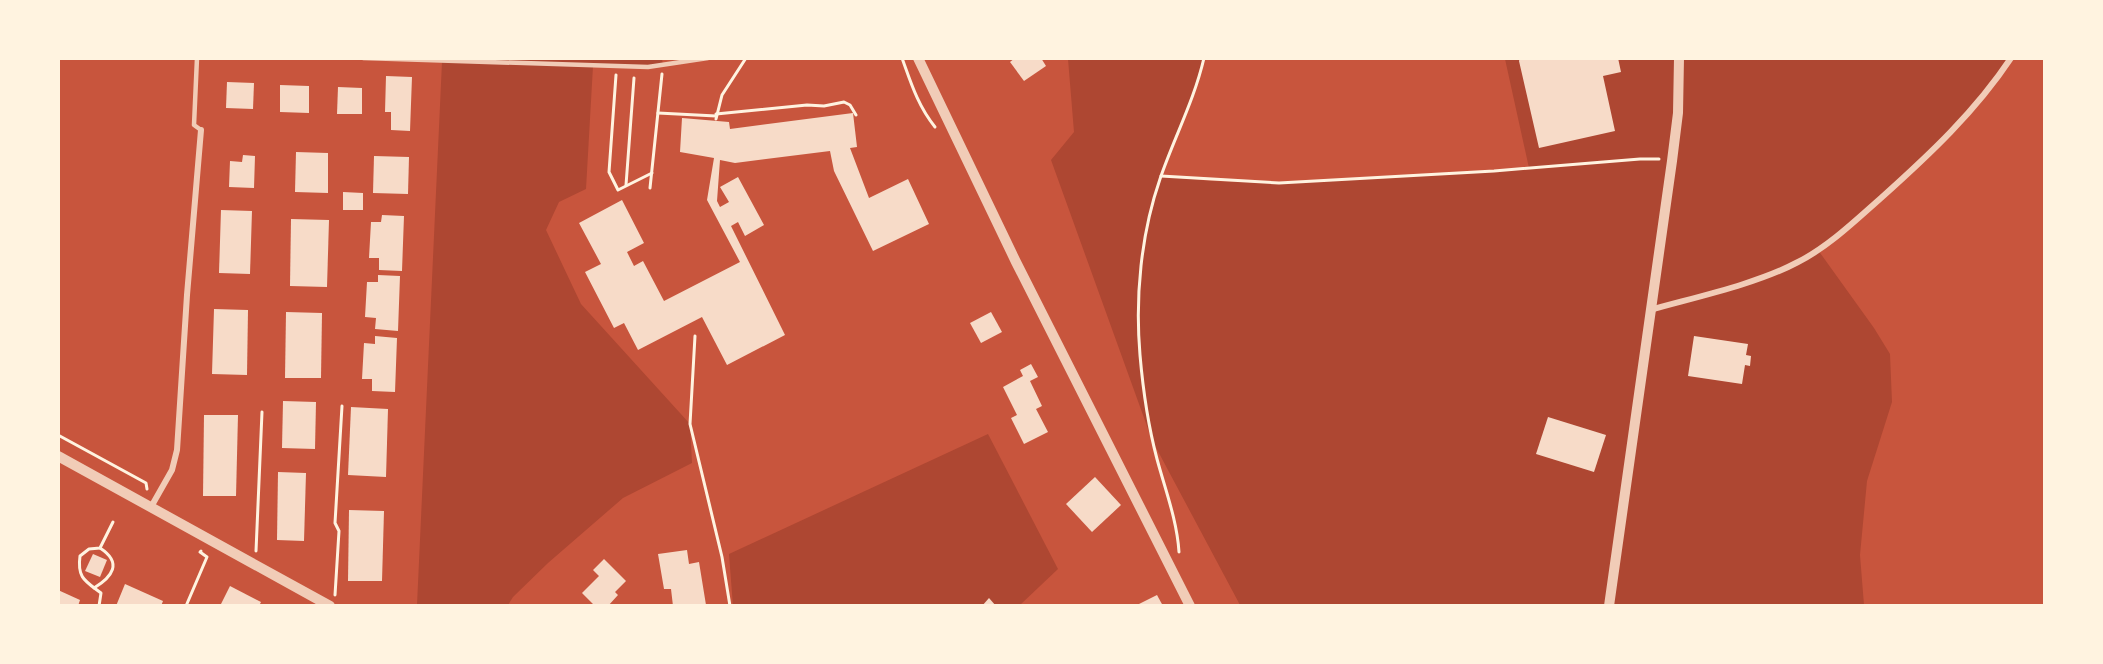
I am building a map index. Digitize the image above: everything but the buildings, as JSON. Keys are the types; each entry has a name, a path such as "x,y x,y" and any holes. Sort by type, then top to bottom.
{"street":[{"path":"918,58 1016,262 1190,606"},
{"path":"1609,606 1672,161 1678,113 1679,58"},
{"path":"1650,310 1781,270 1818,250 1873,205 1940,142 1985,96 2011,58"},
{"path":"151,507 172,470 177,450 201,130"},
{"path":"58,456 332,606"}],"lane":[{"path":"197,58 194,125 201,130"},
{"path":"363,58 617,67 663,65 708,58"}],"path":[{"path":"714,117 724,91 746,58"},
{"path":"903,58 916,97 926,116 939,133"},
{"path":"1180,556 1177,531 1152,440 1139,354 1139,310 1142,260 1150,216 1161,176 1189,108 1203,58"},
{"path":"650,188 663,65"},
{"path":"617,67 609,172 618,189 652,173"},
{"path":"626,186 635,67"},
{"path":"658,113 714,117 844,102 850,105 856,115"},
{"path":"1161,176 1211,181 1290,183 1517,170 1640,159 1672,161"},
{"path":"695,336 690,424 722,557 730,606"},
{"path":"332,606 339,531 335,523 342,406"},
{"path":"256,565 261,412"},
{"path":"58,435 146,483 151,507"},
{"path":"100,548 113,522"},
{"path":"186,606 207,557 200,552 208,539"},
{"path":"94,588 107,580 113,571 108,553 100,548 89,549 80,556 78,570 84,580 94,588 101,593 99,606"}],"shaded area":[{"path":"363,59 662,59 663,65 593,66 586,189 559,202 546,230 581,304 690,424 692,463 623,498 548,563 513,597 508,605 417,605 442,62"},
{"path":"1068,59 1204,59 1196,88 1161,176 1211,181 1279,183 1529,168 1505,59 2011,59 1940,143 1818,250 1890,354 1892,402 1867,481 1860,555 1864,605 1240,605 1152,440 1051,160 1074,132"},
{"path":"988,434 1058,569 1020,605 733,606 729,554"}]}
